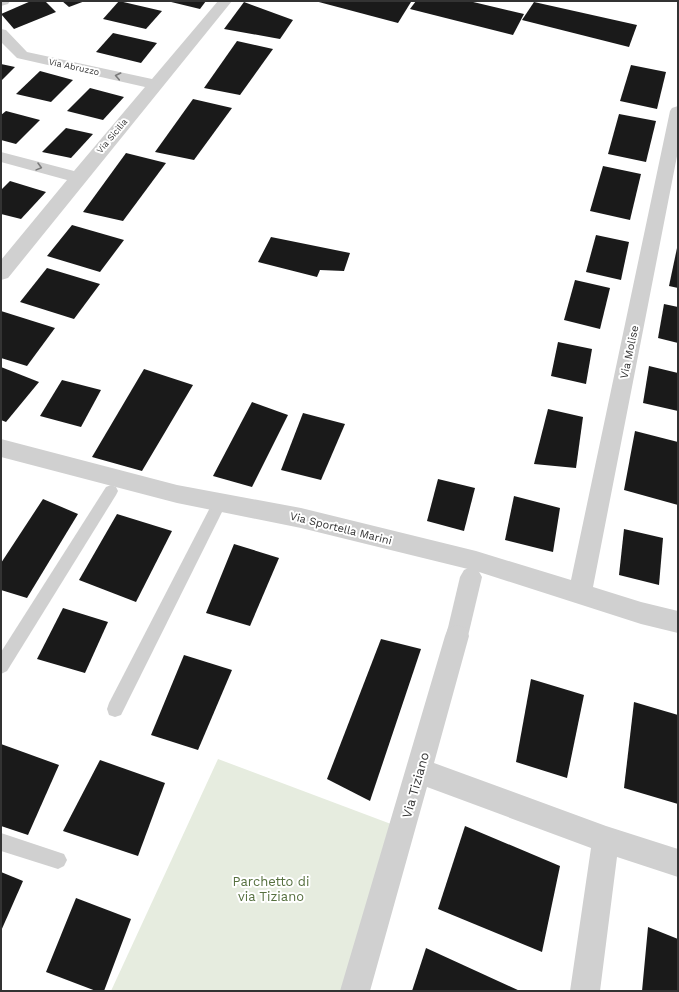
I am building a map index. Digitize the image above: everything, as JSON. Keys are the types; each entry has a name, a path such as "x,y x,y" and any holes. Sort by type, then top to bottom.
{"street":[{"name":"Via Sicilia","path":"1,273 225,1"},
{"name":"Via Abruzzo","path":"1,33 22,55 156,84"},
{"name":"Via Molise","path":"580,593 678,112"},
{"path":"1,157 78,178"},
{"name":"Via Sportella Marini","path":"1,448 177,494 301,518 476,561 642,613 678,622"},
{"name":"Via Tiziano","path":"355,991 457,636 471,577"},
{"path":"419,771 606,840 678,863"},
{"path":"585,991 606,840"}],"lane":[{"path":"1,666 111,491"},
{"path":"115,709 220,502"},
{"path":"1,842 58,860"}],"green space":[{"name":"Parchetto di via Tiziano","path":"218,759 399,827 346,991 111,991"}],"building":[{"path":"31,1 45,1 56,12 14,29 1,14"},
{"path":"62,1 85,1 69,7"},
{"path":"119,1 162,11 146,29 103,19"},
{"path":"167,1 206,1 200,9"},
{"path":"315,1 406,1 411,2 398,23"},
{"path":"416,1 469,1 524,14 513,35 410,9"},
{"path":"244,2 293,20 280,39 224,29"},
{"path":"534,2 637,25 629,47 522,20"},
{"path":"113,33 157,43 141,63 96,52"},
{"path":"237,41 273,49 240,95 204,88"},
{"path":"1,64 15,67 1,81"},
{"path":"631,65 666,72 657,109 620,101"},
{"path":"40,71 73,80 51,102 16,94"},
{"path":"90,88 124,97 103,120 67,111"},
{"path":"193,99 232,108 194,160 155,152"},
{"path":"6,111 40,120 16,144 1,140 1,115"},
{"path":"619,114 656,121 646,162 608,154"},
{"path":"66,128 93,134 71,158 42,152"},
{"path":"126,153 166,163 123,221 83,212"},
{"path":"603,166 641,174 630,220 590,211"},
{"path":"10,181 46,192 21,219 1,214 1,190"},
{"path":"72,225 124,240 100,272 47,256"},
{"path":"596,235 629,242 621,280 586,272"},
{"path":"271,237 350,253 344,271 320,270 317,277 258,262"},
{"path":"678,248 678,288 669,286"},
{"path":"47,268 100,284 74,319 20,302"},
{"path":"575,280 610,288 600,329 564,320"},
{"path":"664,304 678,307 678,343 658,338"},
{"path":"1,311 55,328 27,366 1,358"},
{"path":"558,342 592,349 586,384 551,376"},
{"path":"649,366 678,373 678,411 643,403"},
{"path":"1,367 39,382 6,422 1,420"},
{"path":"144,369 193,385 142,471 92,457"},
{"path":"62,380 101,390 81,427 40,416"},
{"path":"252,402 288,415 252,487 213,476"},
{"path":"548,409 583,417 576,468 534,464"},
{"path":"303,413 345,424 321,480 281,470"},
{"path":"635,431 678,442 678,505 624,490"},
{"path":"438,479 475,488 464,531 427,521"},
{"path":"514,496 560,508 553,552 505,540"},
{"path":"43,499 78,514 27,598 1,590 1,563"},
{"path":"117,514 172,531 136,602 79,580"},
{"path":"624,529 663,538 659,585 619,575"},
{"path":"234,544 279,558 250,626 206,613"},
{"path":"63,608 108,622 85,673 37,659"},
{"path":"381,639 421,649 370,801 327,779"},
{"path":"184,655 232,670 198,750 151,735"},
{"path":"531,679 584,695 567,778 516,762"},
{"path":"634,702 678,715 678,804 624,788"},
{"path":"1,744 59,765 28,835 1,826"},
{"path":"100,760 165,783 138,856 63,831"},
{"path":"465,826 560,866 542,952 438,909"},
{"path":"1,872 23,881 1,931"},
{"path":"76,898 131,919 104,991 96,991 46,972"},
{"path":"648,927 678,939 678,991 642,991"},
{"path":"426,948 520,991 412,991"}]}
